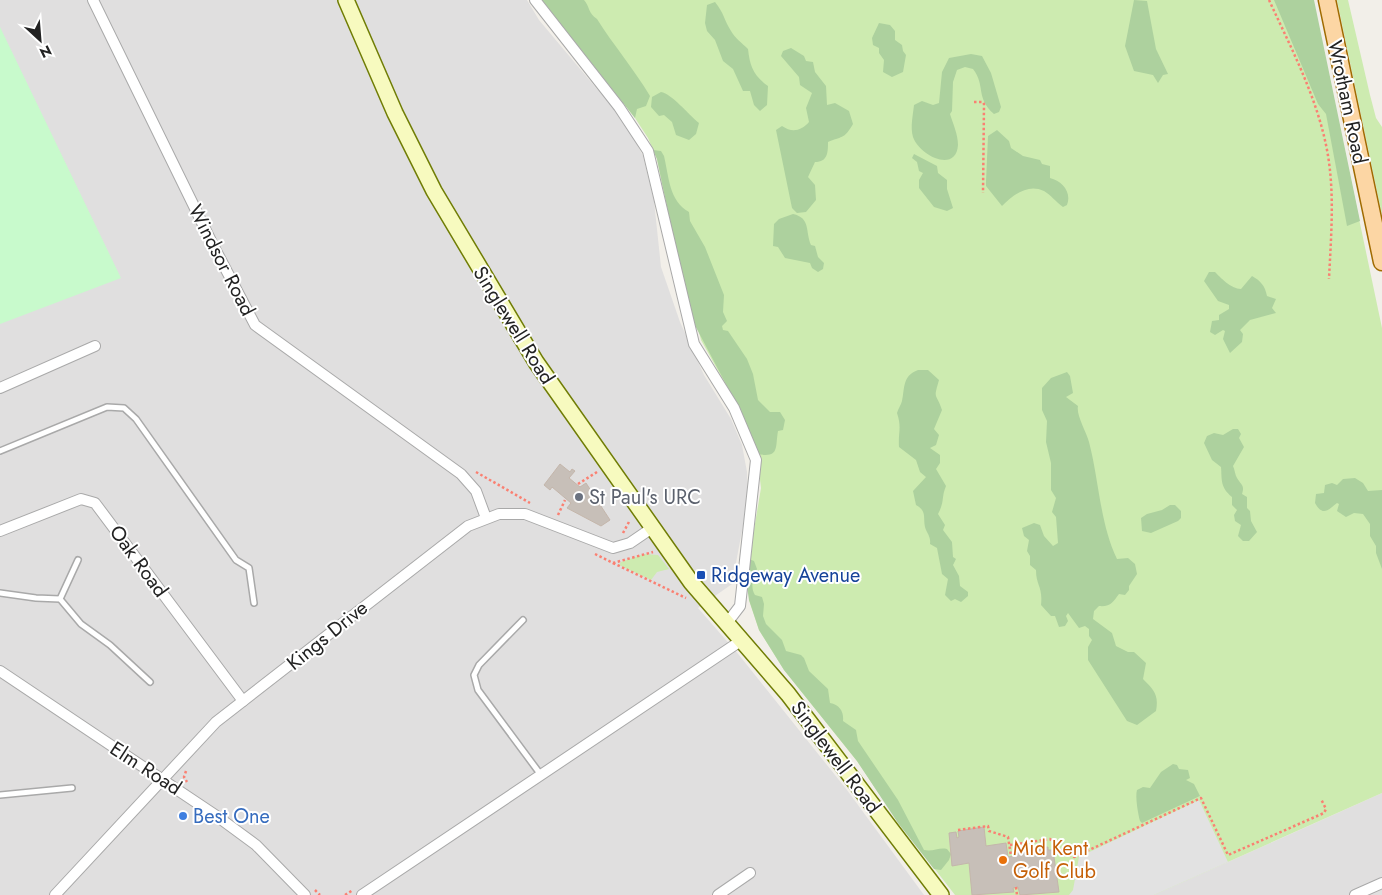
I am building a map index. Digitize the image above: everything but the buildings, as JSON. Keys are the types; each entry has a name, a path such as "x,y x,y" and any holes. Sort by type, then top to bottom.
{"main road":[{"name":"Wrotham Road","path":"1327,0 1382,262"}],"street":[{"name":"Windsor Road","path":"93,0 255,325 461,474 476,491 486,518"},
{"name":"Singlewell Road","path":"346,0 410,144 458,233 536,362 695,587 788,694 941,895"},
{"path":"535,0 619,107 648,151 694,344 734,408 756,460 740,606 727,623"},
{"path":"0,388 95,346"},
{"name":"Oak Road","path":"0,531 81,499 95,503 243,701"},
{"name":"Kings Drive","path":"55,895 204,734 243,701 452,538 486,518 505,514 527,515 613,548 630,543 652,528"},
{"path":"360,891 541,775 742,640"},
{"name":"Elm Road","path":"0,671 163,779 248,839 309,892"},
{"path":"718,895 750,873"},
{"path":"1355,895 1382,883"}],"lane":[{"path":"0,451 108,407 124,408 136,419 236,560 250,568 254,603"},
{"path":"60,599 78,560"},
{"path":"0,593 60,599 81,624 110,645 150,682"},
{"path":"523,620 479,665 474,675 478,690 541,775"},
{"path":"0,795 72,788"}],"path":[{"path":"1269,0 1307,86 1320,120 1327,150 1332,200 1329,280"},
{"path":"974,102 982,102 984,104 983,193"},
{"path":"470,468 491,482 535,505"},
{"path":"578,484 601,470"},
{"path":"558,516 565,500"},
{"path":"550,512 565,519"},
{"path":"619,536 627,529 630,514"},
{"path":"588,551 691,601"},
{"path":"613,563 644,552 658,554"},
{"path":"189,765 184,777 191,786"},
{"path":"1010,845 1050,839 1062,851 1074,857 1201,798 1228,855 1324,814 1326,809 1321,799"},
{"path":"958,830 988,826 989,831 1008,837 1011,856"},
{"path":"1016,887 1017,895"},
{"path":"346,895 360,891"},
{"path":"309,892 320,895"}],"shaded area":[{"path":"0,0 527,0 539,20 618,114 643,156 654,201 661,267 680,322 704,375 731,419 742,445 747,472 748,499 732,584 698,608 739,655 847,790 924,895 0,895"},
{"path":"1382,793 1382,895 1154,895 1228,862"},
{"path":"1199,800 1228,862 1154,895 1069,895 1073,890 1079,857"}],"green space":[{"name":"Mid Kent Golf Club","path":"542,0 1313,0 1382,328 1382,793 1154,895 955,895 899,823 857,761 784,670 759,630 749,600 749,559 761,488 757,454 737,405 701,340 657,159 648,138 635,118"},
{"path":"542,0 584,0 650,96 646,106 637,109 635,118"},
{"path":"1134,0 1147,1 1156,49 1168,74 1163,75 1158,83 1153,75 1134,71 1125,46"},
{"path":"1274,0 1314,0 1360,221 1347,226 1326,114 1318,104"},
{"path":"1337,0 1348,0 1376,118 1382,127 1382,215"},
{"path":"715,2 733,34 748,49 751,65 756,74 768,86 767,105 760,111 754,105 750,91 743,91 733,69 723,61 715,40 707,31 705,23 707,5"},
{"path":"879,23 890,25 895,31 895,40 902,45 906,55 903,72 892,77 883,72 884,60 879,53 879,48 873,45 872,38"},
{"path":"0,27 121,278 0,324"},
{"path":"791,48 804,56 806,61 813,62 815,72 826,86 827,105 835,103 849,111 853,124 845,135 828,142 825,158 815,162 808,177 815,185 816,200 806,212 797,213 792,208 776,130 782,126 789,130 796,130 809,122 806,108 812,93 800,85 799,77 781,56 783,51"},
{"path":"971,54 982,56 991,73 1001,107 999,112 994,114 988,108 982,97 979,81 973,69 965,67 957,70 953,82 952,111 950,114 958,145 956,154 951,159 937,159 922,150 913,137 914,105 922,101 933,105 939,103 942,72 949,58"},
{"path":"661,92 675,100 699,123 696,134 689,140 676,135 672,122 664,115 659,116 651,107 652,97"},
{"path":"997,130 1009,141 1011,148 1023,156 1040,160 1042,164 1050,166 1050,178 1062,184 1067,192 1067,205 1063,207 1049,194 1032,188 1016,194 1002,206 986,186 988,136"},
{"path":"653,150 661,151 664,156 671,188 677,202 689,212 690,221 705,247 724,295 723,312 727,321 722,326 723,330 728,331 747,359 753,374 758,400 770,412 780,412 785,420 783,430 778,431 776,447 773,453 757,454 737,405 690,316 657,159"},
{"path":"914,154 937,166 938,173 947,180 947,189 953,208 947,211 934,207 919,188 919,180 923,173 919,171 917,162 912,158"},
{"path":"793,214 799,216 805,222 811,245 815,246 818,257 824,263 823,269 818,272 812,268 810,263 785,258 778,247 773,246 774,224 779,219"},
{"path":"1209,272 1215,272 1230,285 1241,289 1252,276 1262,284 1267,296 1276,299 1272,308 1276,313 1250,320 1240,330 1243,334 1242,342 1230,353 1223,339 1225,331 1223,330 1215,335 1210,332 1212,321 1219,320 1219,315 1229,309 1229,305 1218,301 1204,281"},
{"path":"918,370 928,370 939,380 936,396 942,410 934,429 939,435 936,445 930,448 940,455 940,463 936,469 946,486 942,506 938,514 945,525 943,530 952,542 953,557 956,559 953,565 959,576 960,586 968,592 968,596 961,602 955,599 951,601 945,595 948,579 942,574 937,548 930,544 925,527 924,514 916,505 913,491 926,477 920,472 916,460 899,447 900,426 897,413 907,379"},
{"path":"1067,372 1070,376 1073,393 1066,397 1078,406 1080,418 1089,442 1103,517 1111,545 1117,559 1128,558 1135,564 1137,574 1125,595 1119,594 1109,605 1099,606 1094,611 1093,619 1112,633 1116,646 1128,652 1134,652 1146,663 1143,679 1155,693 1157,701 1156,711 1137,725 1127,721 1088,660 1088,647 1092,640 1089,636 1089,629 1085,626 1079,628 1068,613 1066,616 1068,621 1065,626 1059,627 1055,616 1051,616 1041,605 1041,594 1036,570 1030,565 1030,556 1027,551 1029,540 1024,536 1022,528 1034,523 1040,525 1044,536 1053,546 1058,543 1056,517 1052,512 1056,498 1051,490 1051,463 1046,442 1047,421 1042,410 1042,388 1051,378"},
{"path":"1233,429 1238,429 1241,434 1239,438 1244,447 1233,466 1236,477 1243,487 1242,494 1247,497 1247,508 1250,511 1251,521 1257,532 1249,541 1243,541 1238,536 1241,525 1235,521 1234,515 1237,510 1232,505 1232,497 1224,487 1221,467 1212,460 1204,443 1207,436 1214,433 1223,435"},
{"path":"1355,478 1363,483 1368,491 1382,490 1382,569 1376,553 1376,546 1370,536 1370,524 1363,514 1354,513 1346,517 1337,511 1339,504 1337,503 1328,510 1323,511 1315,503 1316,494 1324,493 1325,485 1332,483 1337,485 1343,479"},
{"path":"1170,505 1175,505 1181,511 1181,518 1178,521 1151,533 1142,531 1141,518"},
{"path":"644,554 658,555 669,569 657,572 651,580 619,565 621,562"},
{"path":"749,559 754,561 757,569 752,585 755,595 762,597 764,604 763,616 766,624 782,640 786,651 801,655 809,671 828,689 830,703 839,707 843,715 843,721 856,730 858,741 898,800 924,850 947,849 951,854 941,870 934,869 898,823 857,761 784,670 759,630 749,600 746,580"},
{"path":"1173,764 1177,765 1179,769 1188,770 1190,778 1186,780 1194,784 1200,796 1142,823 1138,810 1137,790 1143,787 1150,788 1161,772"}],"place":[{"name":"St Paul's URC","path":"579,497"},
{"name":"Ridgeway Avenue","path":"701,575"},
{"name":"Best One","path":"183,816"},
{"name":"Mid Kent Golf Club","path":"1003,860"}]}
